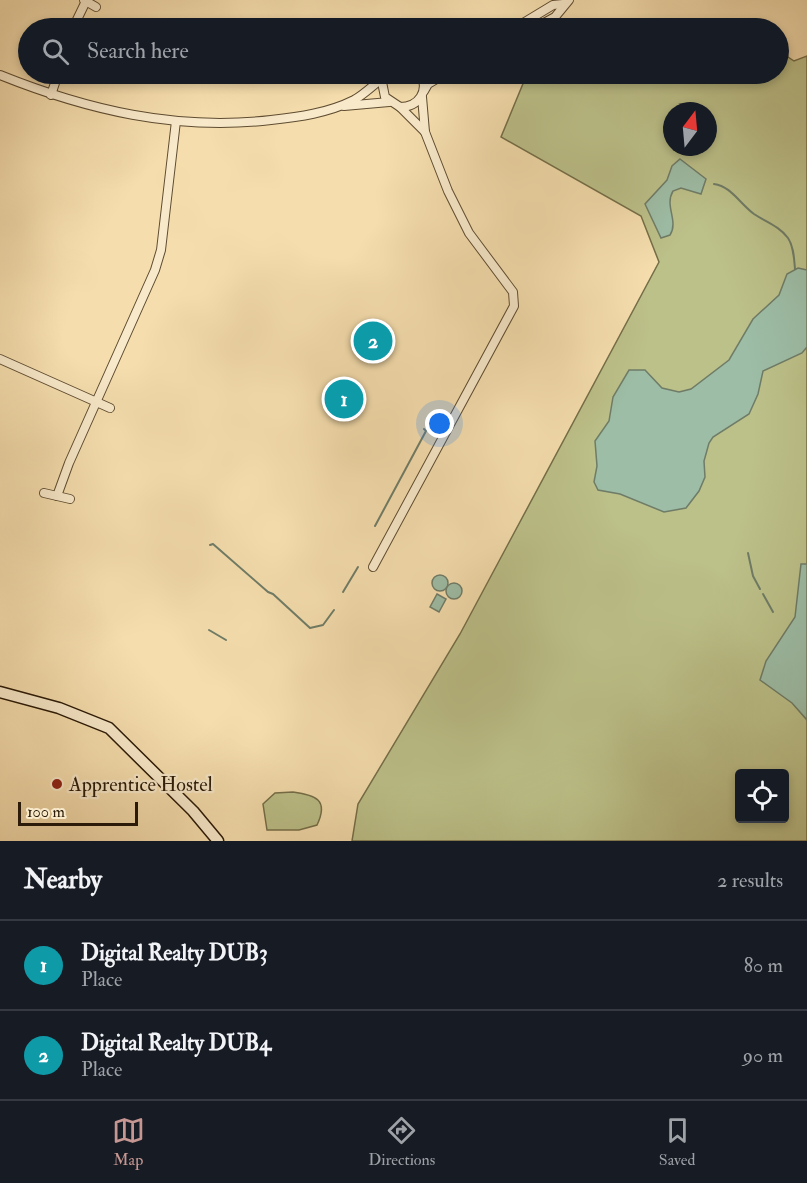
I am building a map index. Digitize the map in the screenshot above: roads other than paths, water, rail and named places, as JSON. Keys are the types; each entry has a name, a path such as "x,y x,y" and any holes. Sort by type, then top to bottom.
{"street":[{"path":"77,18 85,0 96,7"},
{"path":"532,18 554,5 566,2"},
{"path":"553,18 566,2"},
{"path":"0,75 18,82"},
{"path":"23,84 51,95 134,117 176,121 240,124 298,117 339,107 389,102 400,107 425,132"},
{"path":"51,95 55,84"},
{"path":"339,107 366,93 376,84"},
{"path":"383,84 382,90 389,102"},
{"path":"373,567 514,306 513,292 469,234 448,191 425,132 422,84"},
{"path":"400,107 414,105 428,84"},
{"path":"57,496 143,298 161,250 176,121"},
{"path":"0,359 110,408"},
{"path":"44,493 70,499"},
{"path":"0,692 59,708 109,728 193,811 218,841"}],"waterway":[{"path":"714,184 725,188 754,214 776,227 788,238 795,269"},
{"path":"375,526 426,431 424,429"},
{"path":"210,545 213,544 310,628 323,625 334,610"},
{"path":"748,553 753,576 760,589"},
{"path":"343,592 358,567"},
{"path":"763,594 773,612"},
{"path":"209,630 226,640"}],"place":[{"name":"Digital Realty DUB4","path":"373,341"},
{"name":"Digital Realty DUB3","path":"344,399"},
{"name":"Apprentice Hostel","path":"57,784"}]}
